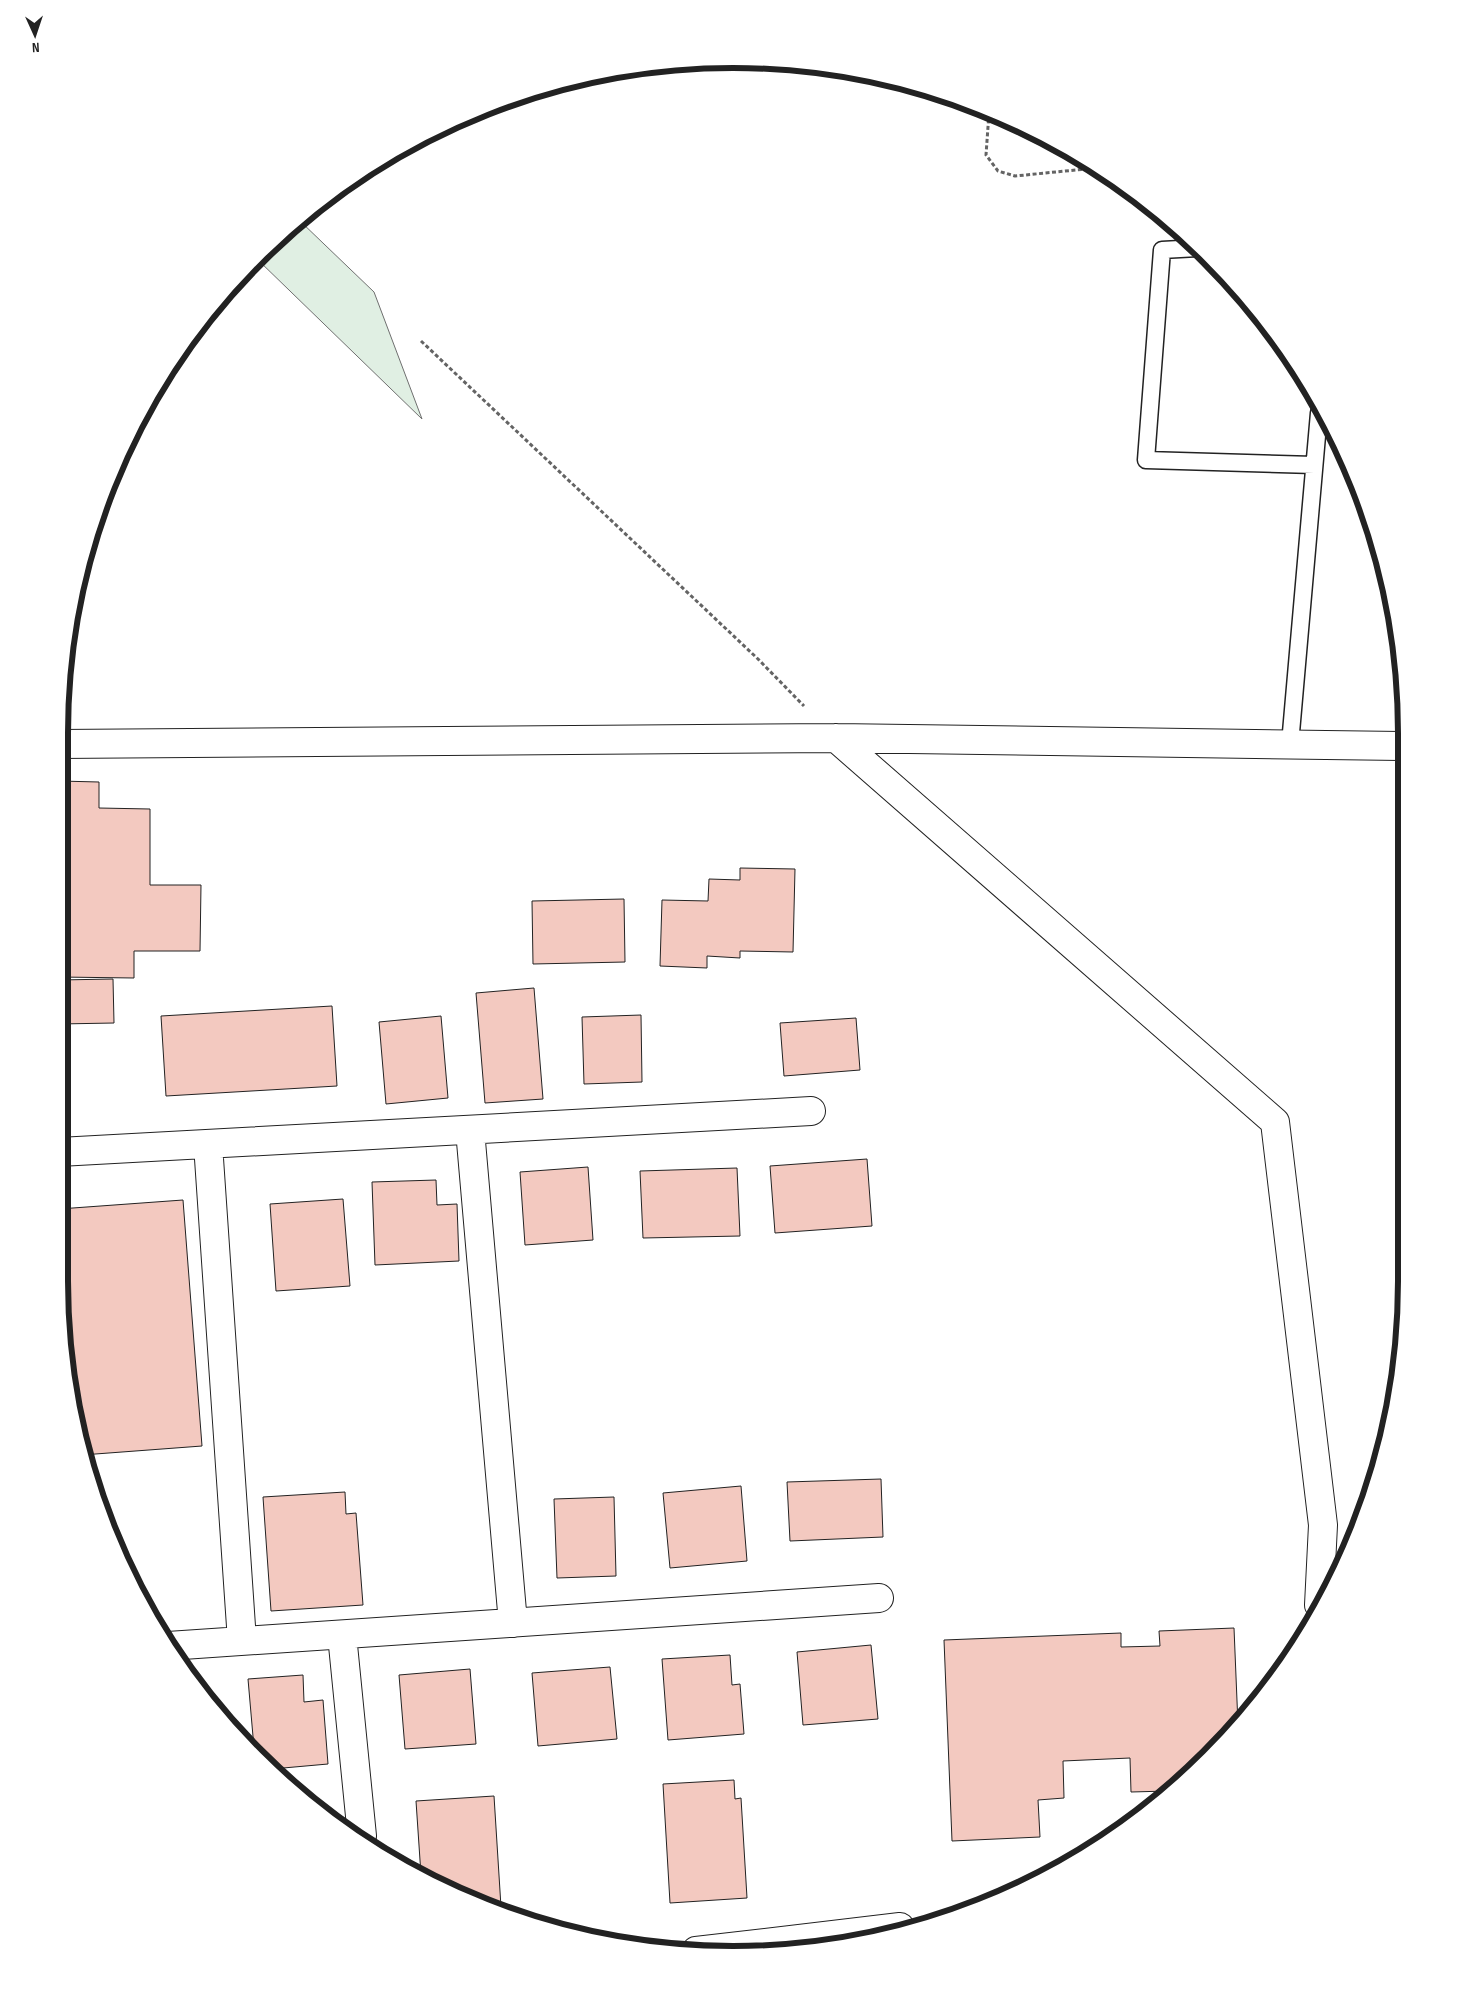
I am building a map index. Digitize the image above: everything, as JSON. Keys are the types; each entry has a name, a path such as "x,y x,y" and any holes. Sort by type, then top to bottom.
{"street":[{"path":"836,738 1275,1122 1323,1525 1320,1592"},
{"path":"68,744 836,738 1398,746"},
{"path":"68,1152 811,1111"},
{"path":"470,1130 513,1623"},
{"path":"208,1144 242,1641"},
{"path":"177,1645 879,1598"},
{"path":"342,1635 362,1832"},
{"path":"743,1946 875,1930"}],"lane":[{"path":"1188,249 1162,250 1146,460 1314,465"},
{"path":"1290,744 1318,419"}],"path":[{"path":"989,119 986,155 998,171 1015,176 1085,169"},
{"path":"421,341 758,659 836,738"}],"green space":[{"path":"304,225 374,292 422,419 261,263"}],"building":[{"path":"68,781 99,782 99,808 150,809 150,885 201,885 200,951 134,951 134,978 68,977"},
{"path":"740,868 795,869 793,952 740,951 740,958 707,956 707,968 660,966 662,900 708,901 709,879 740,880"},
{"path":"624,899 625,962 533,964 532,901"},
{"path":"113,979 114,1023 68,1024 68,980"},
{"path":"534,988 543,1099 485,1103 476,993"},
{"path":"332,1006 337,1086 166,1096 161,1016"},
{"path":"641,1015 642,1082 584,1084 582,1017"},
{"path":"441,1016 448,1098 386,1104 379,1022"},
{"path":"856,1018 860,1070 784,1076 780,1023"},
{"path":"867,1159 872,1226 775,1233 770,1166"},
{"path":"588,1167 593,1240 525,1245 520,1172"},
{"path":"737,1168 740,1236 643,1238 640,1171"},
{"path":"436,1180 437,1205 457,1204 459,1261 375,1265 372,1182"},
{"path":"343,1199 350,1286 276,1291 270,1204"},
{"path":"183,1200 202,1446 90,1454 80,1410 69,1324 68,1208"},
{"path":"881,1479 883,1537 790,1541 787,1482"},
{"path":"741,1486 747,1561 670,1568 663,1493"},
{"path":"345,1492 346,1514 356,1513 363,1605 271,1611 263,1497"},
{"path":"614,1497 616,1576 557,1578 554,1499"},
{"path":"1234,1628 1237,1712 1203,1751 1157,1791 1131,1792 1130,1758 1063,1761 1064,1798 1038,1800 1040,1837 952,1841 944,1640 1121,1633 1121,1647 1160,1646 1159,1631"},
{"path":"871,1645 878,1719 803,1725 797,1652"},
{"path":"730,1655 732,1685 740,1684 744,1734 668,1740 662,1659"},
{"path":"610,1667 617,1739 538,1746 532,1673"},
{"path":"470,1669 476,1744 405,1749 399,1675"},
{"path":"303,1675 304,1702 323,1700 328,1764 281,1768 262,1751 253,1742 248,1679"},
{"path":"734,1780 735,1799 741,1798 747,1898 670,1903 663,1784"},
{"path":"494,1796 501,1903 478,1895 420,1867 416,1801"}]}
